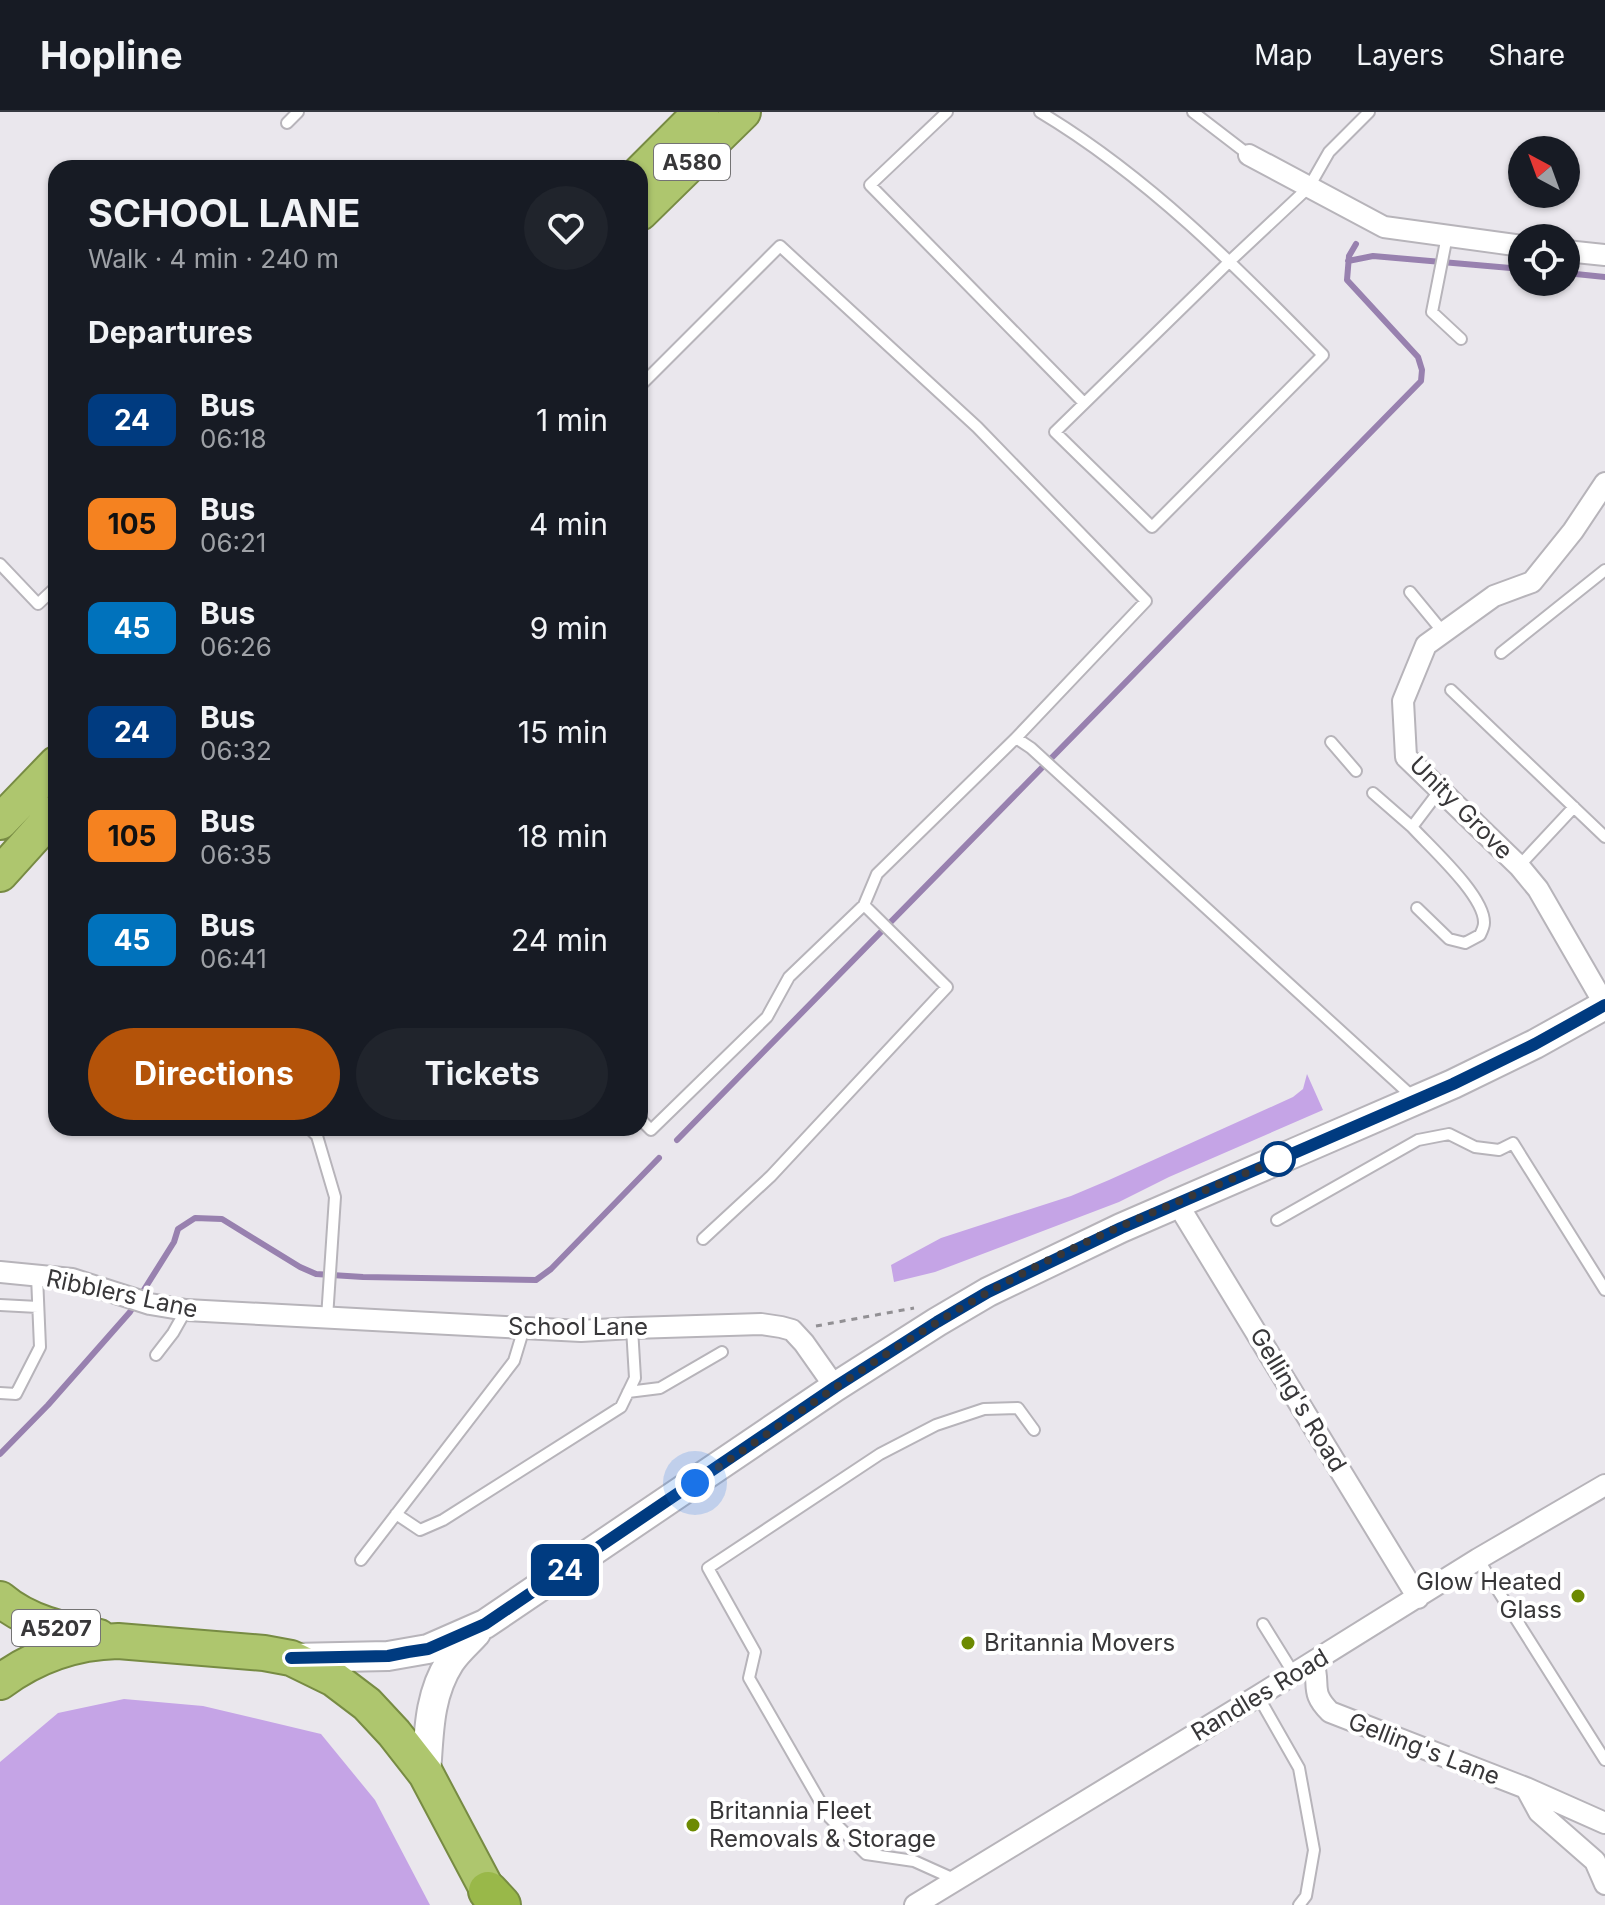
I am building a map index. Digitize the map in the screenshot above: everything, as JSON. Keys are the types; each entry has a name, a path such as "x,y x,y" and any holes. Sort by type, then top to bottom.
{"highway":[{"name":"A580","path":"648,165 701,112"},
{"name":"A580","path":"648,205 743,112"},
{"path":"0,822 48,772"},
{"path":"0,874 48,821"},
{"name":"A5207","path":"0,1599 26,1617 69,1631 118,1641 264,1653 291,1658 334,1679 367,1704 426,1774 494,1900"},
{"name":"A5207","path":"0,1682 44,1656 86,1644 118,1641"}],"main road":[{"path":"291,1658 401,1654 428,1649 485,1624 835,1387 988,1292 1177,1203 1416,1100 1535,1044 1605,1005"},
{"path":"426,1774 430,1717 438,1684 451,1660 485,1624"}],"street":[{"path":"1249,155 1384,227 1446,241 1508,245"},
{"path":"1580,252 1605,255"},
{"name":"Unity Grove","path":"1605,483 1573,531 1532,582 1494,596 1426,645 1403,701 1406,757 1519,866 1538,889 1605,1005"},
{"name":"Gelling's Road","path":"1177,1203 1418,1598"},
{"name":"Ribblers Lane","path":"0,1272 72,1279 150,1304 186,1310 291,1316"},
{"name":"School Lane","path":"291,1316 581,1331 761,1324 792,1330"},
{"path":"792,1330 835,1387"},
{"name":"Randles Road","path":"915,1905 1478,1559 1605,1485"},
{"name":"Gelling's Lane","path":"1313,1662 1317,1675 1315,1689 1320,1703 1330,1712 1526,1788 1605,1823"},
{"name":"Gelling's Lane","path":"1526,1788 1539,1812 1600,1854 1605,1884"}],"lane":[{"path":"287,123 298,112"},
{"path":"947,112 870,185 1084,403"},
{"path":"1040,112 1070,130 1148,189 1230,261 1323,355 1152,527 1055,432 1230,261 1309,187 1329,152 1369,112"},
{"path":"1193,112 1249,155"},
{"path":"1446,241 1432,312 1461,339"},
{"path":"648,378 780,246 977,427 1146,601 1016,738 877,874 864,905 789,977 767,1017 651,1130 648,1127"},
{"path":"0,564 38,604 48,595"},
{"path":"1501,653 1605,570"},
{"path":"1410,592 1443,632"},
{"path":"1451,690 1605,837"},
{"path":"1016,738 1416,1100"},
{"path":"1331,742 1356,771"},
{"path":"1412,827 1440,790"},
{"path":"1373,793 1412,827 1468,888 1478,903 1484,922 1480,935 1465,943 1449,939 1417,908"},
{"path":"1519,866 1574,807"},
{"path":"703,1239 771,1176 947,987 864,905"},
{"path":"1277,1220 1418,1140 1449,1134 1475,1147 1499,1150 1513,1143 1605,1290"},
{"path":"317,1136 335,1197 327,1318"},
{"path":"0,1393 16,1394 40,1347 37,1276"},
{"path":"0,1305 38,1307"},
{"path":"156,1355 186,1310"},
{"path":"361,1560 514,1361 524,1328"},
{"path":"396,1514 420,1530 443,1520 621,1407 635,1378 632,1328"},
{"path":"628,1392 660,1388 722,1352"},
{"path":"955,1880 914,1861 866,1854 829,1817 749,1678 755,1652 708,1568 880,1454 936,1425 984,1409 1018,1408 1034,1430"},
{"path":"1478,1559 1605,1760"},
{"path":"1263,1624 1294,1674"},
{"path":"1258,1696 1299,1768 1314,1850 1306,1896 1299,1905"}],"path":[{"path":"792,1330 925,1306 937,1322"}],"shaded area":[{"path":"1307,1074 1323,1110 1119,1202 935,1272 894,1282 891,1265 941,1238 1071,1196 1109,1180 1293,1097 1303,1089"},
{"path":"124,1699 203,1706 321,1734 375,1800 430,1905 0,1905 0,1762 58,1713"}],"waterway":[{"path":"677,1140 1421,381 1418,357 1347,280 1349,256 1356,244"},
{"path":"1348,261 1373,256 1508,268"},
{"path":"1580,274 1605,277"},
{"path":"0,1454 130,1312 174,1242 178,1229 195,1218 222,1219 316,1274 536,1280 551,1269 659,1158"}],"bus line":[{"name":"24","path":"291,1658 388,1656 428,1649 485,1624 835,1387 988,1292 1121,1228 1453,1084 1605,1005"}],"place":[{"name":"Glow Heated Glass","path":"1578,1596"},
{"name":"Britannia Movers","path":"968,1643"},
{"name":"Britannia Fleet Removals & Storage","path":"693,1825"}],"route":[{"path":"695,1483 835,1387 988,1292 1055,1258 1284,1157 1278,1159"}]}
